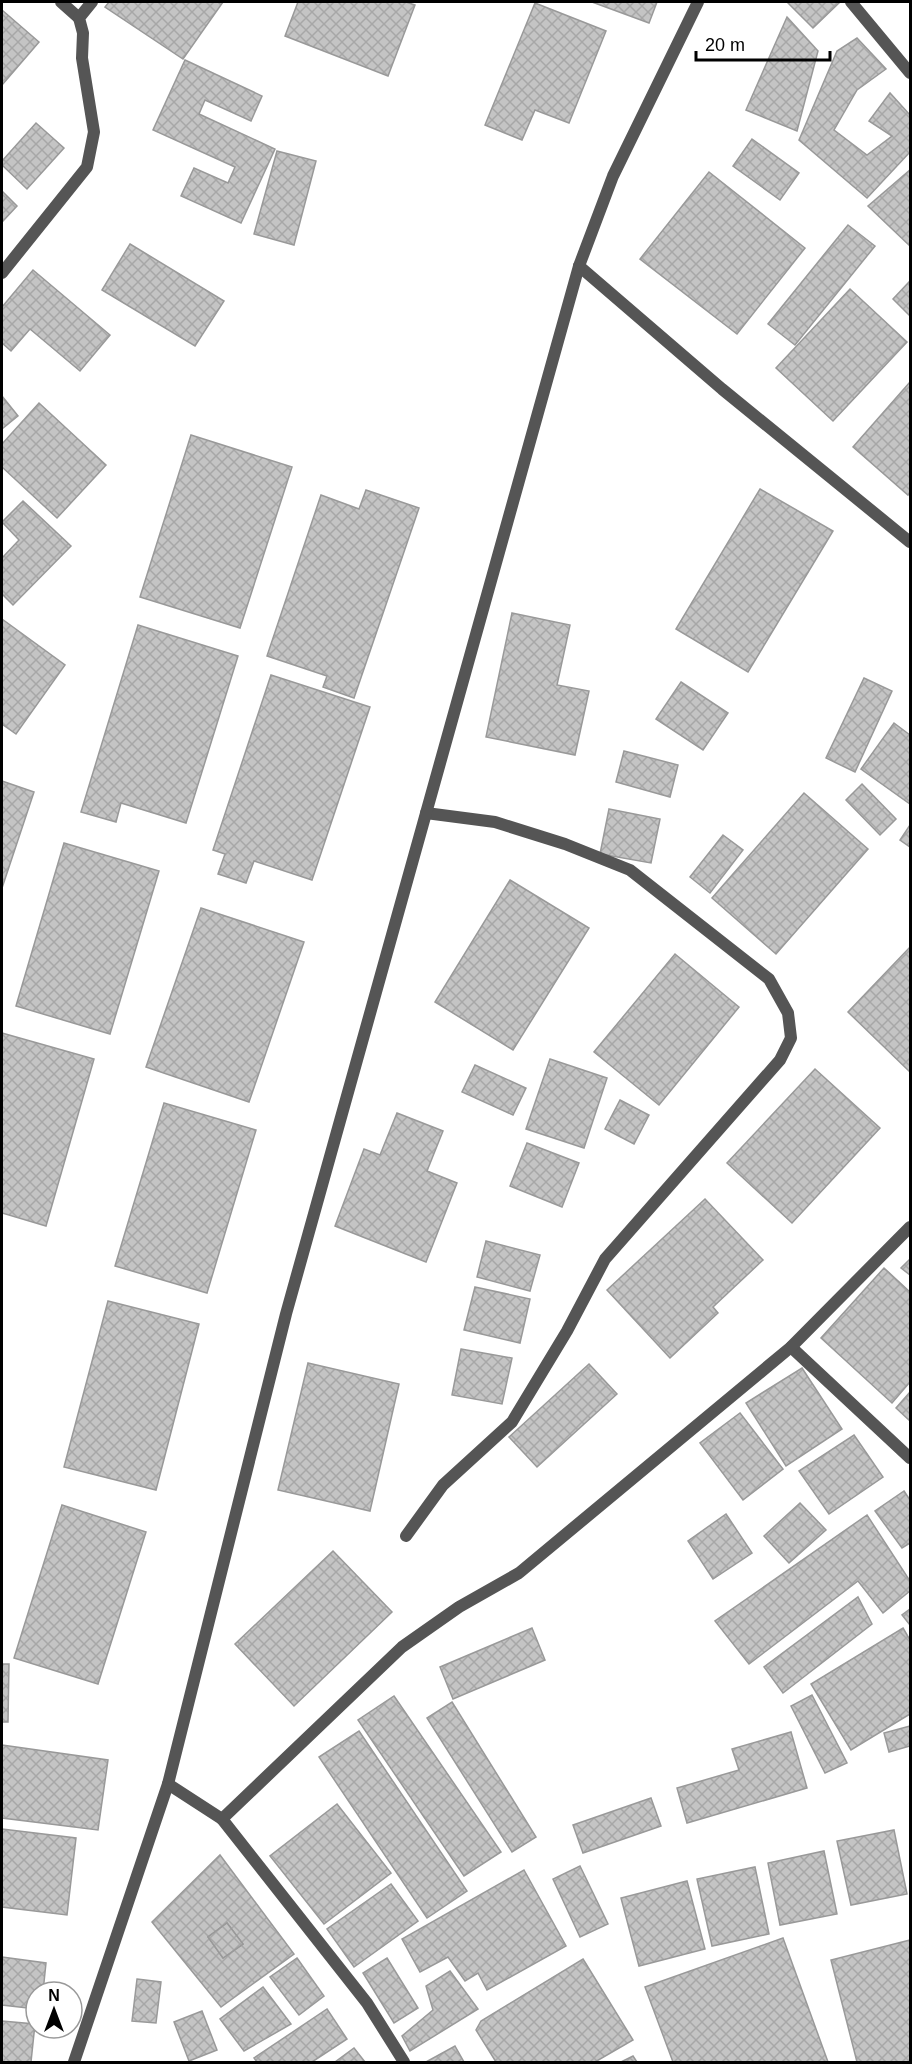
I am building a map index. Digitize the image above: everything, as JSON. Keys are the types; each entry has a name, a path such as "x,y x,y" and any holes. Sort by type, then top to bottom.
{"street":[{"path":"2,273 87,167 94,132 82,58 83,33 79,18 61,2"},
{"path":"79,18 92,2"},
{"path":"74,2062 168,1784 286,1314 579,266 613,176 698,2"},
{"path":"851,2 910,73"},
{"path":"579,266 722,389 910,542"},
{"path":"406,1536 443,1485 512,1422 567,1331 604,1259 780,1060 791,1038 788,1013 769,979 630,870 565,844 495,822 426,813"},
{"path":"222,1819 402,1647 459,1607 519,1574 791,1347 910,1227"},
{"path":"791,1347 910,1458"},
{"path":"168,1784 222,1819 367,2004 404,2062"}],"building":[{"path":"109,2 223,2 183,59 105,7"},
{"path":"298,2 406,2 415,5 388,76 285,36"},
{"path":"592,2 657,2 649,23"},
{"path":"787,2 840,2 813,28"},
{"path":"535,3 606,31 569,123 535,110 522,140 485,125"},
{"path":"2,10 39,42 2,85"},
{"path":"787,17 818,51 797,131 746,110"},
{"path":"857,38 886,69 857,90 834,130 867,155 892,136 869,121 890,93 910,115 910,152 867,198 799,140 837,51"},
{"path":"185,60 262,96 251,121 205,100 199,114 275,149 241,223 181,196 194,168 228,183 235,167 153,130"},
{"path":"36,123 64,148 27,189 2,165 2,161"},
{"path":"752,139 799,173 780,200 733,166"},
{"path":"277,151 316,161 294,245 254,234"},
{"path":"910,170 910,246 868,206"},
{"path":"709,172 805,248 737,334 640,259"},
{"path":"2,191 17,206 2,222"},
{"path":"848,225 875,246 795,345 768,324"},
{"path":"130,244 224,301 195,346 102,290"},
{"path":"33,270 110,335 80,371 30,329 11,351 2,343 2,307"},
{"path":"910,281 910,316 893,299"},
{"path":"850,289 907,342 833,421 776,368"},
{"path":"910,382 910,492 908,495 853,447"},
{"path":"2,396 18,416 2,429"},
{"path":"39,403 106,465 57,518 2,467 2,444"},
{"path":"191,435 292,467 240,628 140,597"},
{"path":"760,489 833,531 748,672 676,629"},
{"path":"366,490 419,508 354,698 323,687 327,676 267,656 321,495 359,509"},
{"path":"23,501 71,546 13,605 2,594 2,558 19,540 2,522"},
{"path":"512,613 570,625 557,685 589,691 575,755 486,737"},
{"path":"2,619 65,665 16,734 2,724"},
{"path":"138,625 238,656 186,823 121,803 116,822 81,812"},
{"path":"271,675 370,707 312,880 254,861 246,883 218,874 225,854 213,850"},
{"path":"864,678 892,691 855,772 826,758"},
{"path":"681,682 728,713 703,750 656,719"},
{"path":"894,723 910,735 910,804 861,769"},
{"path":"624,751 678,765 670,797 616,782"},
{"path":"2,781 34,792 2,888"},
{"path":"862,784 896,819 880,835 846,800"},
{"path":"804,793 868,849 776,954 712,898"},
{"path":"609,809 660,819 651,863 600,854"},
{"path":"910,825 910,847 900,840"},
{"path":"723,835 743,850 710,893 690,877"},
{"path":"64,843 159,871 110,1034 16,1006"},
{"path":"510,880 589,928 513,1050 435,1002"},
{"path":"201,908 304,942 249,1102 146,1067"},
{"path":"910,947 910,1072 848,1012"},
{"path":"675,954 739,1007 659,1105 594,1052"},
{"path":"2,1033 94,1059 46,1226 2,1213"},
{"path":"550,1059 607,1078 584,1148 526,1129"},
{"path":"475,1065 526,1088 513,1115 462,1092"},
{"path":"815,1069 880,1128 792,1223 727,1163"},
{"path":"620,1100 649,1115 634,1144 605,1129"},
{"path":"164,1103 256,1130 207,1293 115,1266"},
{"path":"397,1113 443,1131 427,1171 457,1183 426,1262 335,1226 364,1149 380,1155"},
{"path":"527,1143 579,1163 562,1207 510,1186"},
{"path":"705,1199 763,1260 713,1307 718,1313 670,1358 607,1290"},
{"path":"486,1241 540,1255 530,1291 477,1277"},
{"path":"910,1259 910,1275 901,1268"},
{"path":"884,1268 910,1292 910,1382 892,1403 821,1338"},
{"path":"475,1287 530,1299 520,1343 464,1330"},
{"path":"108,1301 199,1324 156,1490 64,1467"},
{"path":"461,1349 512,1358 502,1404 452,1395"},
{"path":"308,1363 399,1384 370,1511 278,1490"},
{"path":"589,1364 617,1394 537,1467 509,1437"},
{"path":"802,1368 842,1429 786,1466 746,1403"},
{"path":"910,1392 910,1421 896,1408"},
{"path":"740,1413 783,1469 743,1500 700,1443"},
{"path":"854,1435 883,1477 829,1514 799,1471"},
{"path":"904,1491 910,1500 910,1543 902,1548 875,1511"},
{"path":"800,1503 826,1530 789,1563 764,1536"},
{"path":"62,1505 146,1532 98,1684 14,1658"},
{"path":"726,1514 752,1553 713,1579 688,1541"},
{"path":"867,1515 910,1581 910,1591 883,1613 858,1581 749,1664 715,1621"},
{"path":"333,1551 392,1612 294,1706 235,1644"},
{"path":"858,1597 872,1624 783,1693 764,1667"},
{"path":"910,1609 910,1625 902,1615"},
{"path":"532,1628 545,1660 453,1699 440,1667"},
{"path":"903,1628 910,1640 910,1714 851,1750 811,1684"},
{"path":"2,1664 9,1664 8,1722 2,1722"},
{"path":"812,1695 847,1763 825,1773 791,1706"},
{"path":"394,1696 501,1852 464,1876 358,1720"},
{"path":"452,1702 536,1837 512,1852 427,1718"},
{"path":"910,1726 910,1746 889,1752 884,1733"},
{"path":"359,1731 467,1891 427,1918 319,1757"},
{"path":"791,1732 807,1788 687,1823 677,1788 739,1770 732,1749"},
{"path":"2,1745 108,1760 98,1830 2,1818"},
{"path":"651,1798 661,1826 583,1853 573,1825"},
{"path":"337,1804 391,1873 324,1924 270,1856"},
{"path":"2,1829 76,1838 67,1915 2,1907"},
{"path":"894,1830 907,1894 851,1905 837,1841"},
{"path":"824,1851 837,1914 780,1925 768,1863"},
{"path":"220,1855 294,1954 221,2007 152,1922","holes":["227,1923 243,1944 223,1958 208,1937"]},
{"path":"580,1866 608,1924 580,1937 553,1879"},
{"path":"755,1867 769,1934 712,1946 697,1879"},
{"path":"524,1870 566,1946 487,1990 478,1973 465,1981 448,1957 420,1972 402,1939"},
{"path":"687,1881 705,1949 639,1966 621,1898"},
{"path":"391,1884 418,1921 354,1967 327,1929"},
{"path":"227,1923 243,1944 223,1958 208,1937"},
{"path":"783,1938 828,2062 673,2062 645,1987"},
{"path":"910,1940 910,2062 857,2062 831,1960"},
{"path":"2,1957 46,1963 44,1980 24,1980 24,2008 2,2005"},
{"path":"297,1958 324,1996 299,2015 270,1977"},
{"path":"387,1958 418,2008 394,2023 363,1973"},
{"path":"583,1959 633,2040 595,2062 496,2062 476,2030 481,2021"},
{"path":"450,1971 478,2009 410,2051 402,2036 433,2010 426,1986"},
{"path":"137,1979 161,1982 156,2023 132,2021"},
{"path":"263,1987 291,2024 244,2051 220,2019"},
{"path":"327,2009 347,2039 312,2062 257,2062 254,2058"},
{"path":"202,2011 217,2050 189,2061 174,2022"},
{"path":"2,2021 24,2023 24,2040 33,2040 31,2062 2,2062"},
{"path":"455,2046 464,2062 426,2062"},
{"path":"354,2048 365,2062 335,2062"},
{"path":"633,2056 637,2062 621,2062"}]}
